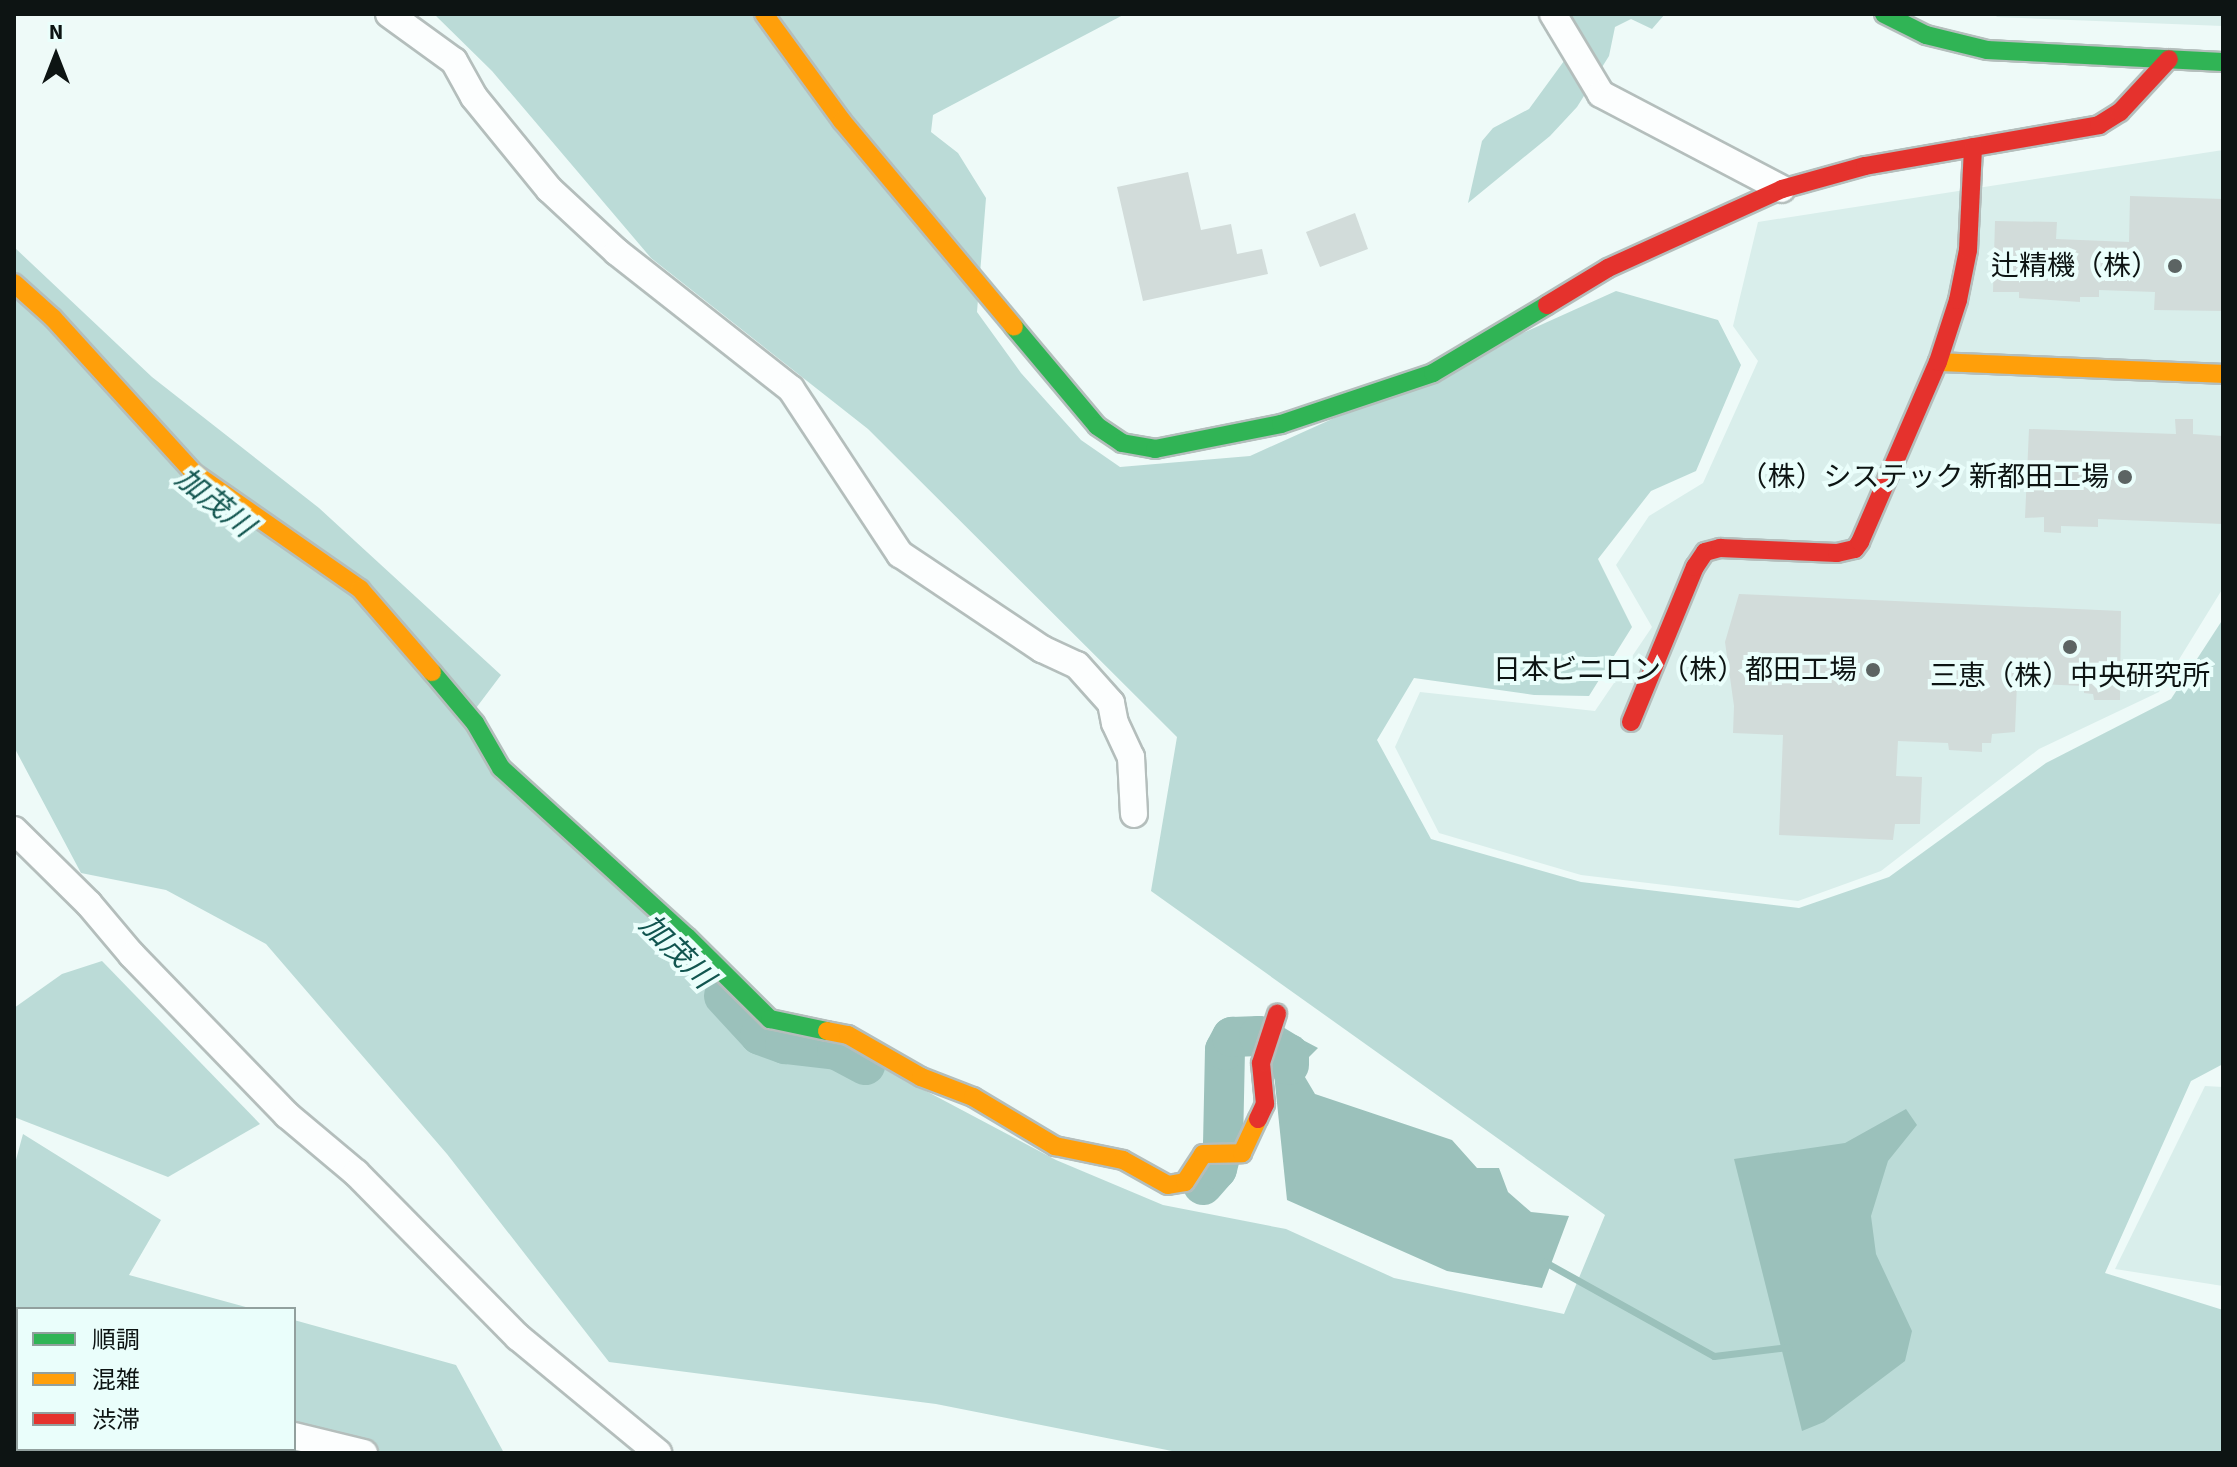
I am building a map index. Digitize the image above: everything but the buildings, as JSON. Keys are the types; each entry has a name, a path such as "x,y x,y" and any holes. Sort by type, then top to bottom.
{"street":[{"path":"389,14 454,61 474,97 549,189 617,252 791,389 900,554 1042,649 1077,665 1111,703 1115,723 1131,757 1134,814"},
{"path":"764,14 842,121 1097,426 1122,443 1136,447 1174,447 1281,424 1433,373 1608,268 1782,189 1865,166 2099,125 2120,112 2169,59"},
{"path":"1553,14 1601,94 1782,189"},
{"path":"1884,14 1926,35 1987,50 2223,62"},
{"path":"1631,722 1695,567 1705,552 1720,548 1837,553 1855,549 1938,362 1964,273 1973,147"},
{"path":"14,283 53,318 147,425 194,473 360,589 475,723 501,768 687,937 770,1019 848,1035 921,1077 973,1097 1055,1146 1123,1160 1168,1185 1185,1182 1203,1154 1242,1153 1265,1104 1261,1063 1277,1014"},
{"path":"1938,362 2223,374"},
{"path":"14,830 89,904 132,955 287,1115 356,1173 518,1337 658,1453"},
{"path":"296,1436 364,1453"}],"shaded area":[{"path":"434,14 1125,14 933,115 931,132 958,153 986,198 977,312 1021,373 1081,440 1120,467 1250,456 1616,291 1718,320 1741,365 1696,471 1651,491 1598,559 1632,627 1589,696 1534,695 1414,678 1377,740 1431,839 1581,882 1799,908 1889,877 2046,763 2171,699 2223,619 2223,1064 2191,1081 2105,1273 2223,1310 2223,1453 1182,1453 936,1404 609,1362 447,1154 266,944 166,890 81,873 14,747 14,247 152,377 319,508 501,675 467,720 777,1012 1056,1160 1163,1205 1286,1229 1394,1278 1564,1314 1605,1215 1151,891 1177,737 868,429 651,258 492,71"},
{"path":"1557,14 1665,14 1652,29 1631,19 1615,27 1609,56 1577,107 1550,136 1468,203 1482,141 1493,128 1529,109 1564,61"},
{"path":"1994,14 2223,14 2223,26 1997,17"},
{"path":"2223,150 2223,588 2159,692 2039,749 1881,871 1798,901 1581,875 1439,833 1395,747 1420,692 1595,711 1652,627 1616,565 1649,516 1703,483 1758,361 1733,326 1758,222"},
{"path":"102,961 260,1124 168,1177 14,1117 14,1008 62,974"},
{"path":"1282,1029 1318,1048 1299,1067 1315,1094 1452,1140 1477,1168 1499,1168 1508,1192 1531,1212 1569,1216 1542,1288 1447,1271 1287,1200 1273,1064"},
{"path":"2205,1086 2223,1087 2223,1286 2115,1269"},
{"path":"1906,1109 1917,1125 1888,1161 1871,1216 1876,1254 1912,1331 1905,1361 1824,1422 1802,1431 1734,1159 1845,1143"},
{"path":"23,1134 161,1220 129,1275 246,1307 16,1307 16,1451 296,1451 296,1321 456,1365 504,1453 14,1453 14,1167"}],"waterway":[{"name":"加茂川","path":"724,996 760,1035 785,1044 837,1050 865,1065"},
{"name":"加茂川","path":"1203,1185 1217,1169 1223,1145 1225,1050 1232,1037 1259,1036 1289,1054 1289,1065"},
{"path":"1545,1262 1714,1356 1788,1347"}],"traffic: fast":[{"path":"1884,14 1926,35 1987,50 2223,62"},
{"path":"1014,327 1097,426 1122,443 1155,449 1281,424 1433,373 1547,305"},
{"path":"432,672 475,723 501,768 687,937 770,1019 827,1031"}],"traffic: slow":[{"path":"764,14 842,121 1014,327"},
{"path":"14,283 53,318 194,473 360,589 432,672"},
{"path":"1938,362 2223,374"},
{"path":"827,1031 848,1035 921,1077 973,1097 1055,1146 1123,1160 1168,1185 1185,1182 1203,1154 1242,1153 1258,1119"}],"traffic: jam":[{"path":"1547,305 1608,268 1782,189 1865,166 2099,125 2120,112 2169,59"},
{"path":"1631,722 1695,567 1705,552 1720,548 1837,553 1855,549 1860,542 1938,362 1958,300 1968,250 1973,147"},
{"path":"1258,1119 1265,1104 1261,1063 1277,1014"}],"place":[{"name":"辻精機（株）","path":"2175,266"},
{"name":"（株）システック 新都田工場","path":"2125,477"},
{"name":"三恵（株）中央研究所","path":"2070,647"},
{"name":"日本ビニロン（株）都田工場","path":"1873,670"}]}
